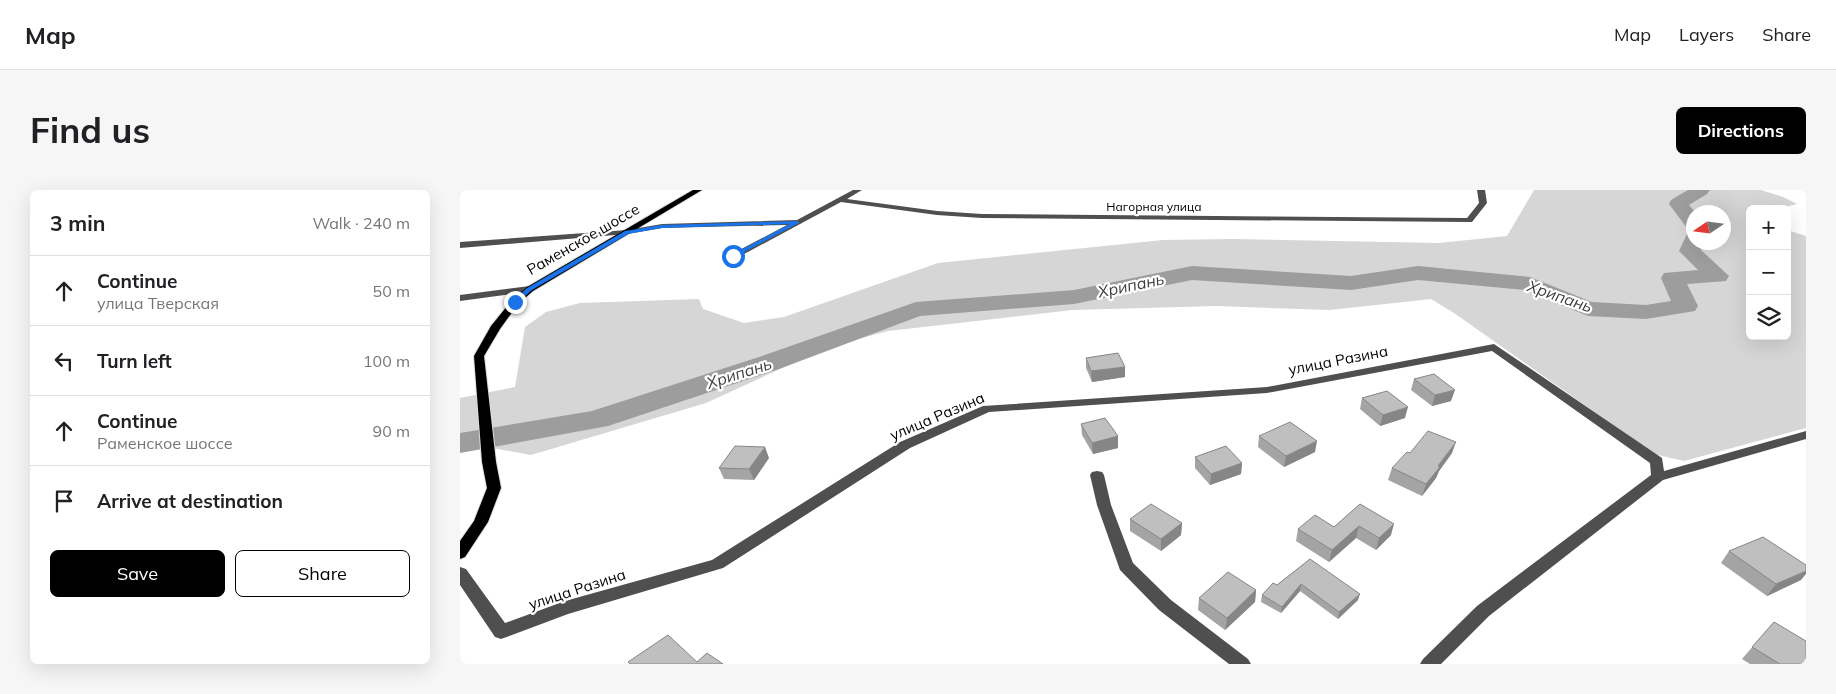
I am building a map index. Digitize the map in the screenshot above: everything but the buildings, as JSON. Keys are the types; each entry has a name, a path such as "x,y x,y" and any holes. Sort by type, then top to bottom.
{"main road":[{"name":"Раменское шоссе","path":"460,553 481,522 494,488 489,462 479,356 495,328 510,308 530,289 698,190"}],"street":[{"path":"733,256 858,190"},
{"name":"Нагорная улица","path":"840,200 937,213 982,216 1468,220 1483,203 1481,190"},
{"path":"460,244 627,232 662,226 798,222"},
{"path":"460,298 530,289"},
{"name":"улица Разина","path":"460,573 501,632 564,608 717,564 905,445 987,409 1267,390 1494,347 1657,461 1658,477"},
{"path":"1429,664 1483,611 1552,556 1658,477 1806,435"},
{"path":"1097,475 1104,505 1126,566 1165,605 1242,664"}],"shaded area":[{"path":"1534,190 1761,190 1797,204 1746,205 1746,340 1791,340 1791,231 1806,236 1806,428 1684,461 1654,454 1454,313 1431,299 1330,310 1217,306 1072,310 888,331 826,348 706,403 531,455 471,444 460,447 460,398 515,387 525,327 546,312 580,303 699,299 703,309 744,323 784,317 938,263 1163,240 1233,239 1439,243 1507,236"}],"waterway":[{"name":"Хрипань","path":"1686,214 1678,204 1701,190"},
{"name":"Хрипань","path":"460,443 597,419 769,363 916,309 1074,297 1192,273 1351,283 1418,273 1530,284 1588,309 1646,312 1686,306 1672,278 1718,276 1690,250"}],"route":[{"path":"515,302 530,289 560,270 627,232 662,226 798,222 733,256"}]}
